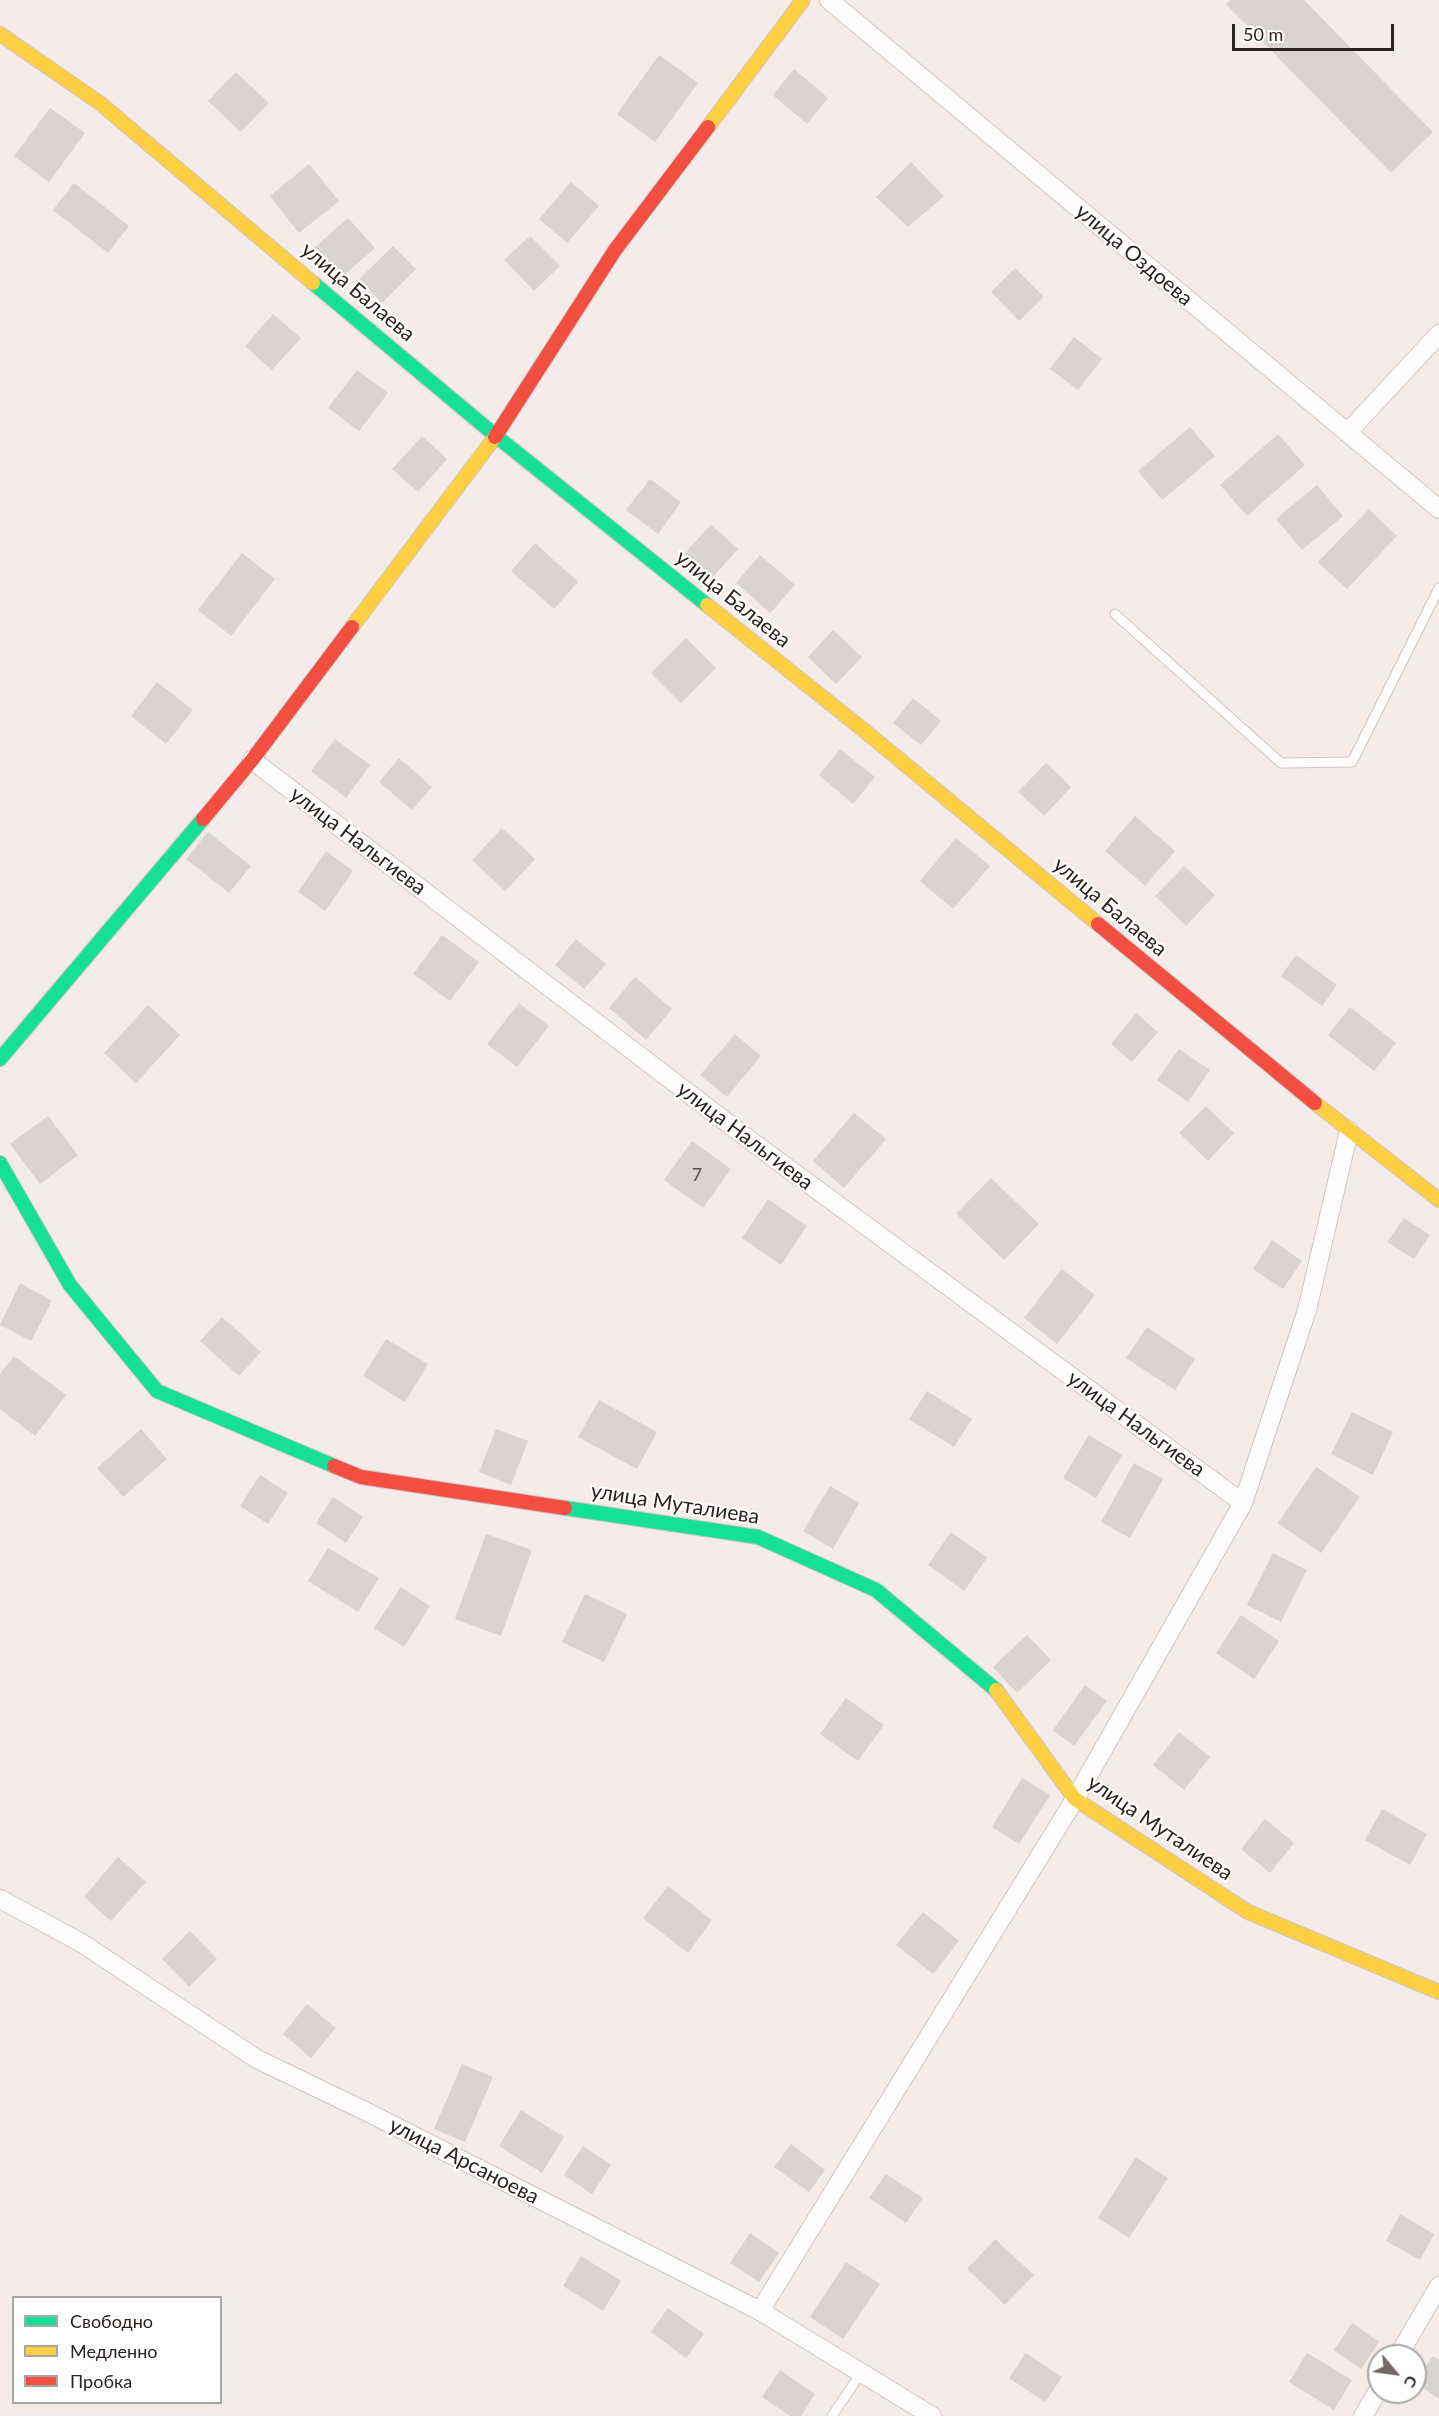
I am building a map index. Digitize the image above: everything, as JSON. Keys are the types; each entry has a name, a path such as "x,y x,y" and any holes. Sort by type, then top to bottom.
{"street":[{"path":"0,1059 252,760 496,436 615,250 803,0"},
{"name":"улица Оздоева","path":"829,0 1439,509"},
{"name":"улица Балаева","path":"0,34 101,104 496,436 866,732 1348,1131 1439,1200"},
{"path":"1347,433 1439,334"},
{"name":"улица Нальгиева","path":"252,760 755,1144 1243,1503"},
{"path":"760,2311 1075,1799 1243,1503 1307,1310 1348,1131"},
{"name":"улица Муталиева","path":"0,1163 70,1285 157,1391 361,1477 758,1537 876,1590 994,1689 1075,1799 1248,1912 1439,1992"},
{"name":"улица Арсаноева","path":"0,1899 80,1942 257,2059 365,2111 760,2311 932,2416"},
{"path":"1405,2344 1439,2286"}],"lane":[{"path":"1115,614 1281,763 1352,762 1439,588"},
{"path":"832,2416 861,2373"}],"building":[{"path":"1231,0 1304,0 1433,132 1391,173 1226,4"},
{"path":"659,55 698,83 655,142 617,114"},
{"path":"794,69 828,98 807,124 773,95"},
{"path":"236,72 269,103 241,132 208,101"},
{"path":"50,108 85,133 49,182 14,156"},
{"path":"911,162 944,196 908,227 876,197"},
{"path":"309,164 339,201 299,233 270,196"},
{"path":"571,182 599,206 567,243 539,219"},
{"path":"74,183 129,226 108,253 53,210"},
{"path":"348,218 375,248 341,278 314,248"},
{"path":"530,236 560,266 534,291 504,260"},
{"path":"393,246 416,269 382,303 359,279"},
{"path":"1015,268 1044,297 1019,321 991,292"},
{"path":"273,314 301,338 272,370 245,346"},
{"path":"1074,337 1102,359 1078,390 1050,369"},
{"path":"357,370 388,393 359,431 328,408"},
{"path":"1190,427 1215,456 1162,500 1138,471"},
{"path":"1278,434 1305,465 1247,516 1220,485"},
{"path":"422,436 447,459 418,492 392,469"},
{"path":"650,479 681,502 658,534 626,510"},
{"path":"1317,485 1343,516 1302,550 1276,519"},
{"path":"1369,509 1397,536 1347,589 1318,562"},
{"path":"711,525 738,549 709,581 682,556"},
{"path":"535,543 578,582 554,609 511,571"},
{"path":"242,553 275,579 231,636 198,610"},
{"path":"760,555 795,585 770,613 736,583"},
{"path":"833,630 862,657 836,684 808,657"},
{"path":"686,638 716,668 681,703 651,673"},
{"path":"157,682 193,710 166,744 131,716"},
{"path":"913,698 941,721 921,745 893,723"},
{"path":"335,739 370,765 346,798 311,771"},
{"path":"840,749 875,777 853,804 819,775"},
{"path":"399,758 432,787 412,810 379,782"},
{"path":"1046,763 1071,787 1044,816 1018,792"},
{"path":"1135,816 1175,851 1145,886 1105,851"},
{"path":"502,828 535,859 505,891 472,860"},
{"path":"208,832 251,866 229,893 186,859"},
{"path":"956,838 990,866 953,909 920,881"},
{"path":"326,851 353,871 325,911 298,892"},
{"path":"1184,866 1215,895 1186,926 1155,896"},
{"path":"442,935 479,962 450,1001 413,974"},
{"path":"576,939 606,964 584,989 555,965"},
{"path":"1296,955 1337,985 1322,1006 1281,976"},
{"path":"635,977 672,1009 646,1040 609,1008"},
{"path":"519,1003 549,1026 517,1067 487,1044"},
{"path":"148,1005 180,1035 136,1083 104,1053"},
{"path":"1350,1007 1396,1043 1374,1071 1328,1035"},
{"path":"1136,1013 1158,1032 1132,1062 1111,1044"},
{"path":"735,1034 761,1056 727,1097 700,1075"},
{"path":"1179,1049 1210,1070 1188,1102 1157,1080"},
{"path":"1206,1106 1234,1133 1208,1161 1179,1133"},
{"path":"854,1113 886,1139 844,1188 813,1161"},
{"path":"48,1116 78,1155 40,1184 10,1144"},
{"path":"692,1141 731,1169 703,1208 664,1180"},
{"path":"991,1178 1039,1224 1004,1260 956,1214"},
{"path":"768,1199 807,1226 781,1265 742,1238"},
{"path":"1404,1218 1430,1235 1414,1259 1387,1242"},
{"path":"1272,1240 1302,1261 1283,1289 1253,1269"},
{"path":"1062,1269 1095,1295 1057,1344 1024,1318"},
{"path":"20,1283 52,1301 31,1341 0,1325"},
{"path":"222,1317 261,1352 239,1376 200,1341"},
{"path":"1147,1327 1195,1359 1175,1390 1126,1358"},
{"path":"386,1339 428,1364 405,1402 363,1376"},
{"path":"14,1356 66,1395 35,1436 0,1409 0,1374"},
{"path":"927,1391 972,1419 954,1447 909,1419"},
{"path":"599,1400 657,1432 637,1469 578,1437"},
{"path":"1352,1412 1393,1432 1373,1475 1331,1454"},
{"path":"141,1429 167,1459 123,1497 97,1468"},
{"path":"496,1429 528,1441 511,1485 479,1472"},
{"path":"1089,1435 1122,1455 1096,1498 1063,1478"},
{"path":"1134,1463 1163,1479 1130,1538 1101,1522"},
{"path":"1316,1467 1360,1497 1321,1553 1278,1523"},
{"path":"260,1475 288,1493 268,1524 240,1506"},
{"path":"830,1486 859,1503 833,1549 803,1531"},
{"path":"333,1497 363,1517 346,1543 316,1523"},
{"path":"951,1532 987,1558 964,1591 928,1565"},
{"path":"486,1534 532,1550 501,1636 455,1619"},
{"path":"328,1548 379,1578 358,1612 308,1581"},
{"path":"1273,1553 1307,1570 1281,1622 1247,1605"},
{"path":"401,1587 430,1606 404,1647 374,1628"},
{"path":"585,1594 627,1614 604,1662 562,1642"},
{"path":"1241,1615 1279,1641 1254,1679 1216,1653"},
{"path":"1027,1635 1051,1660 1017,1693 993,1667"},
{"path":"1085,1685 1107,1701 1074,1746 1053,1730"},
{"path":"846,1698 884,1725 858,1761 820,1734"},
{"path":"1179,1732 1210,1757 1184,1790 1153,1765"},
{"path":"1022,1778 1050,1795 1019,1844 992,1827"},
{"path":"1382,1809 1427,1834 1410,1865 1365,1840"},
{"path":"1265,1819 1294,1843 1270,1873 1241,1849"},
{"path":"118,1857 146,1882 111,1921 84,1897"},
{"path":"668,1886 712,1920 688,1953 643,1918"},
{"path":"923,1912 959,1941 933,1974 896,1945"},
{"path":"190,1931 217,1959 189,1987 162,1959"},
{"path":"307,2004 336,2028 311,2058 283,2034"},
{"path":"462,2064 493,2077 465,2142 434,2129"},
{"path":"521,2110 564,2137 542,2173 499,2146"},
{"path":"791,2144 825,2170 809,2192 774,2167"},
{"path":"583,2146 611,2165 592,2194 564,2175"},
{"path":"1136,2157 1168,2178 1129,2238 1098,2218"},
{"path":"886,2174 923,2198 906,2223 869,2198"},
{"path":"1400,2214 1434,2234 1420,2260 1386,2241"},
{"path":"750,2233 779,2253 759,2282 730,2263"},
{"path":"995,2239 1034,2275 1005,2305 967,2269"},
{"path":"581,2256 621,2281 603,2311 563,2286"},
{"path":"846,2262 880,2284 843,2339 810,2317"},
{"path":"668,2308 704,2334 686,2358 651,2332"},
{"path":"1352,2323 1379,2342 1367,2344 1367,2360 1361,2369 1334,2350"},
{"path":"1026,2353 1062,2377 1045,2402 1009,2378"},
{"path":"1307,2353 1352,2380 1334,2410 1289,2382"},
{"path":"1433,2356 1439,2360 1439,2399 1427,2390 1427,2365"},
{"path":"780,2370 815,2394 801,2416 790,2416 762,2397"}],"traffic: fast":[{"path":"313,283 496,436 707,605"},
{"path":"0,1059 203,819"},
{"path":"0,1163 70,1285 157,1391 334,1466"},
{"path":"565,1508 758,1537 876,1590 996,1690"}],"traffic: slow":[{"path":"708,127 803,0"},
{"path":"0,34 101,104 313,283"},
{"path":"352,627 495,437"},
{"path":"707,605 866,732 1098,924"},
{"path":"1315,1103 1439,1200"},
{"path":"996,1690 1075,1799 1248,1912 1439,1992"}],"traffic: jam":[{"path":"495,437 615,250 708,127"},
{"path":"203,819 252,760 352,627"},
{"path":"1098,924 1315,1103"},
{"path":"334,1466 361,1477 565,1508"}]}
